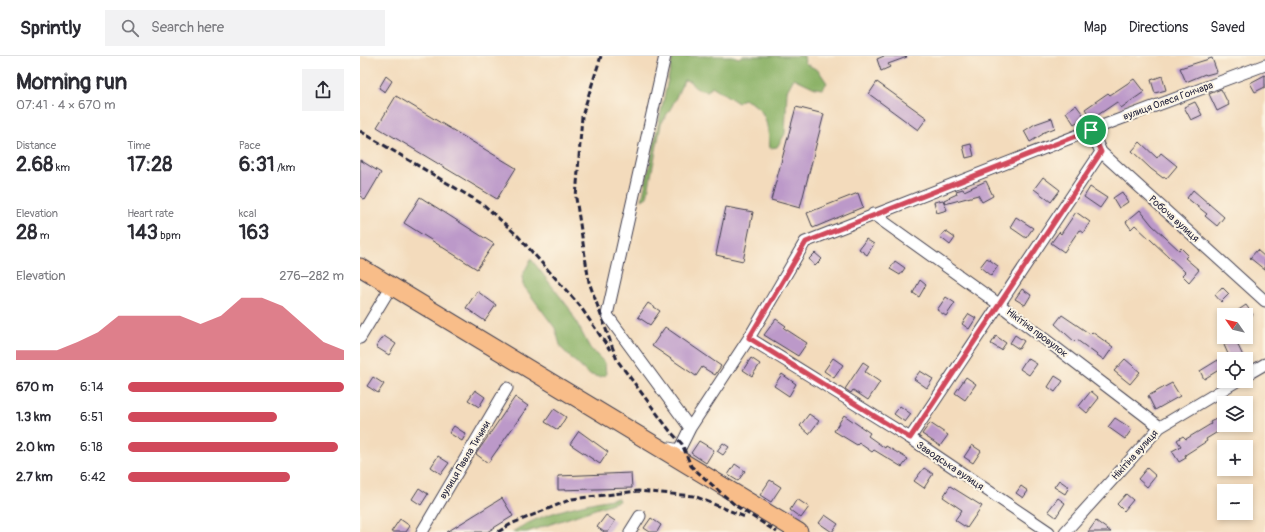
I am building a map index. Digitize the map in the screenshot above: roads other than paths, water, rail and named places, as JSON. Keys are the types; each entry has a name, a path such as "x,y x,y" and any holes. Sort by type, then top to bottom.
{"main road":[{"path":"360,267 799,532"}],"street":[{"path":"665,56 607,314 690,428"},
{"name":"вулиця Олеся Гончара","path":"669,448 679,450 690,428 749,338 806,242 873,214 1265,65"},
{"name":"Робоча вулиця","path":"1091,130 1101,152 1265,302"},
{"path":"910,438 1101,152"},
{"name":"Нікітіна провулок","path":"873,214 1000,305 1160,427"},
{"path":"360,338 392,285"},
{"name":"Заводська вулиця","path":"749,338 910,438 1049,532"},
{"path":"1253,371 1265,364"},
{"name":"вулиця Павла Тичини","path":"422,532 507,388"},
{"name":"Нікітіна вулиця","path":"1065,532 1160,427 1225,388"},
{"path":"630,532 640,516"}],"railway":[{"path":"601,56 582,116 576,198 589,282 617,360 670,431 682,444 691,466 736,506 777,532"},
{"path":"360,131 484,205 518,236 580,306 610,350"},
{"path":"498,532 511,524 572,499 638,491 694,496 745,517"}]}
